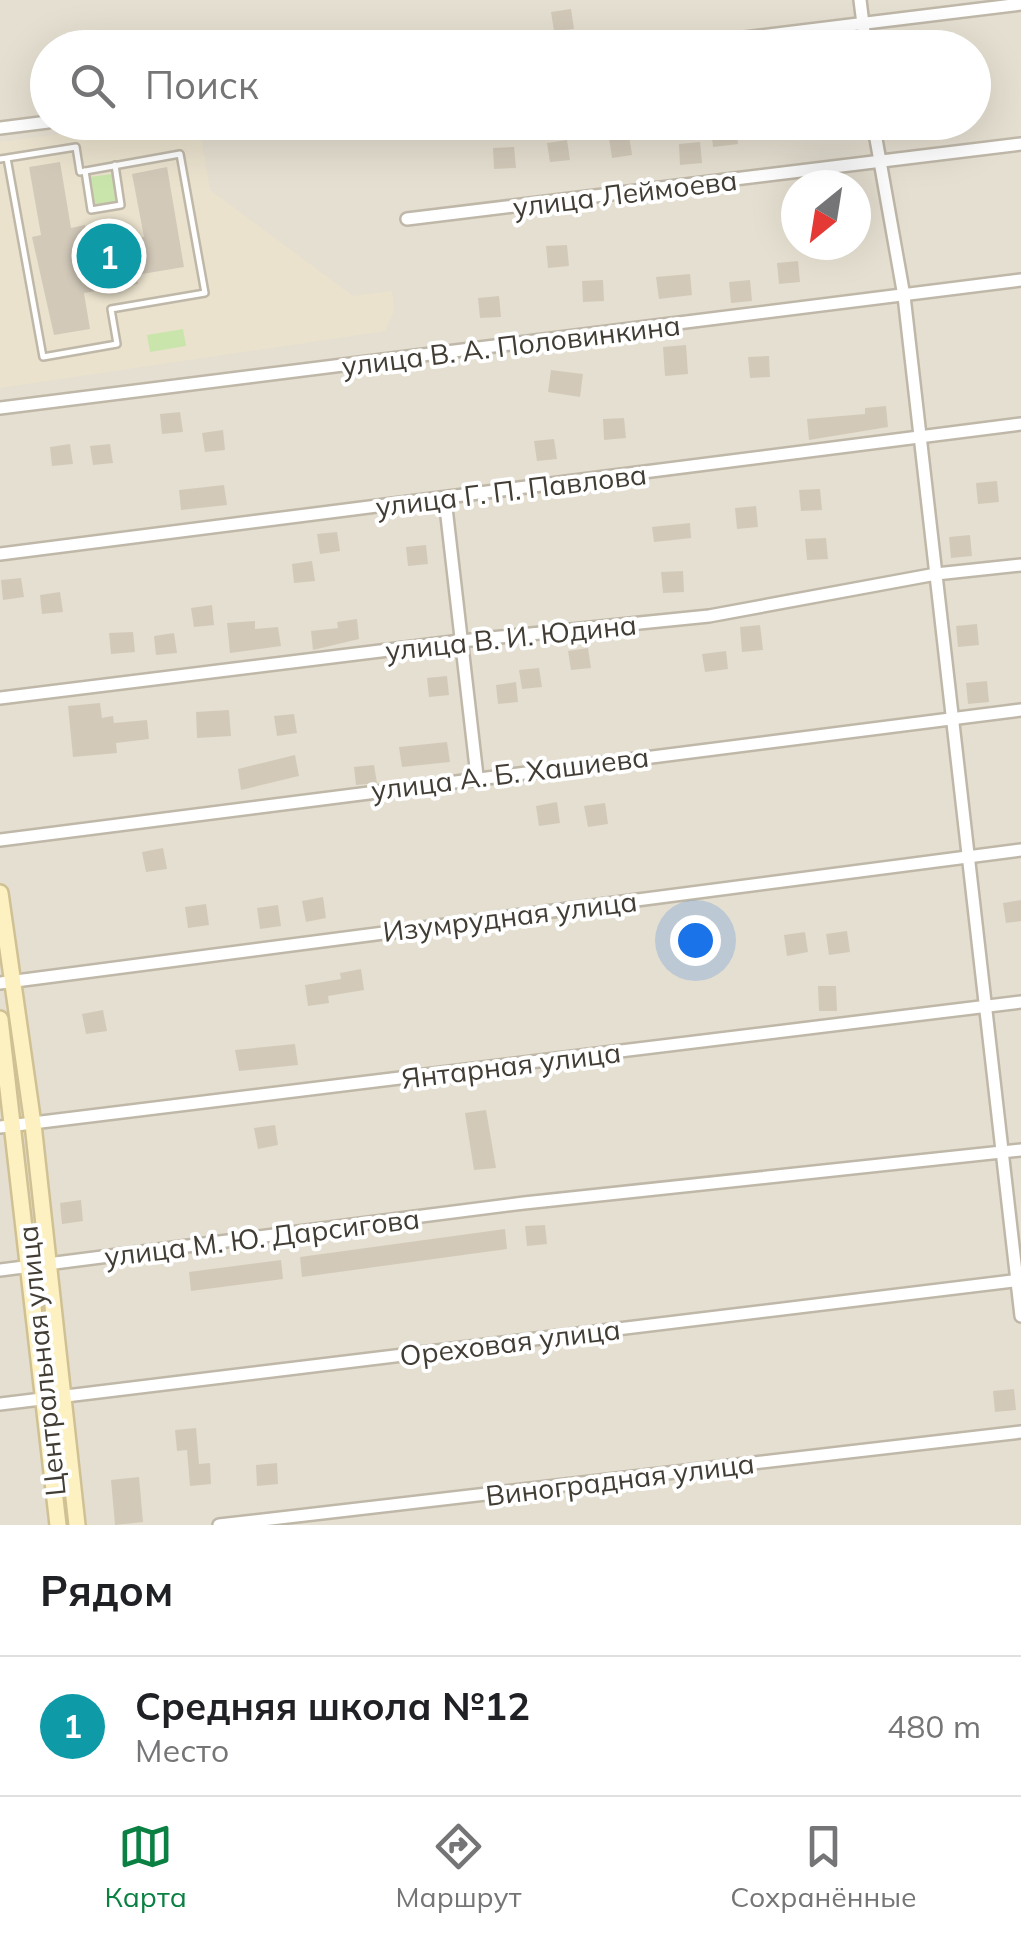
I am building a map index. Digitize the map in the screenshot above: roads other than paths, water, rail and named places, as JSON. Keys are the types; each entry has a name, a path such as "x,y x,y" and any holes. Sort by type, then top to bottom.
{"street":[{"path":"860,0 864,30"},
{"path":"807,30 1021,4"},
{"path":"0,128 30,124"},
{"path":"875,140 904,296 956,718 1021,1316"},
{"name":"улица Леймоева","path":"407,219 1021,144"},
{"name":"улица В. А. Половинкина","path":"0,408 1021,280"},
{"name":"улица Г. П. Павлова","path":"0,554 1021,424"},
{"path":"445,499 477,776"},
{"name":"улица В. И. Юдина","path":"0,698 461,641 709,616 936,574 1021,565"},
{"name":"улица А. Б. Хашиева","path":"0,840 477,776 1021,710"},
{"name":"Изумрудная улица","path":"5,982 1021,850"},
{"path":"0,894 5,982 33,1124 78,1525"},
{"name":"Янтарная улица","path":"8,1126 1021,1002"},
{"name":"Центральная улица","path":"0,1020 8,1126 31,1266 58,1525"},
{"name":"улица М. Ю. Дарсигова","path":"0,1270 524,1203 1021,1150"},
{"name":"Ореховая улица","path":"0,1404 1019,1280"},
{"name":"Виноградная улица","path":"219,1525 1021,1432"}],"lane":[{"path":"76,147 80,172 180,154 204,293 111,309 117,344 42,357 4,159 76,147"},
{"path":"85,171 91,210 121,205 115,166"}],"place":[{"name":"Средняя школа №12","path":"109,256"}]}
